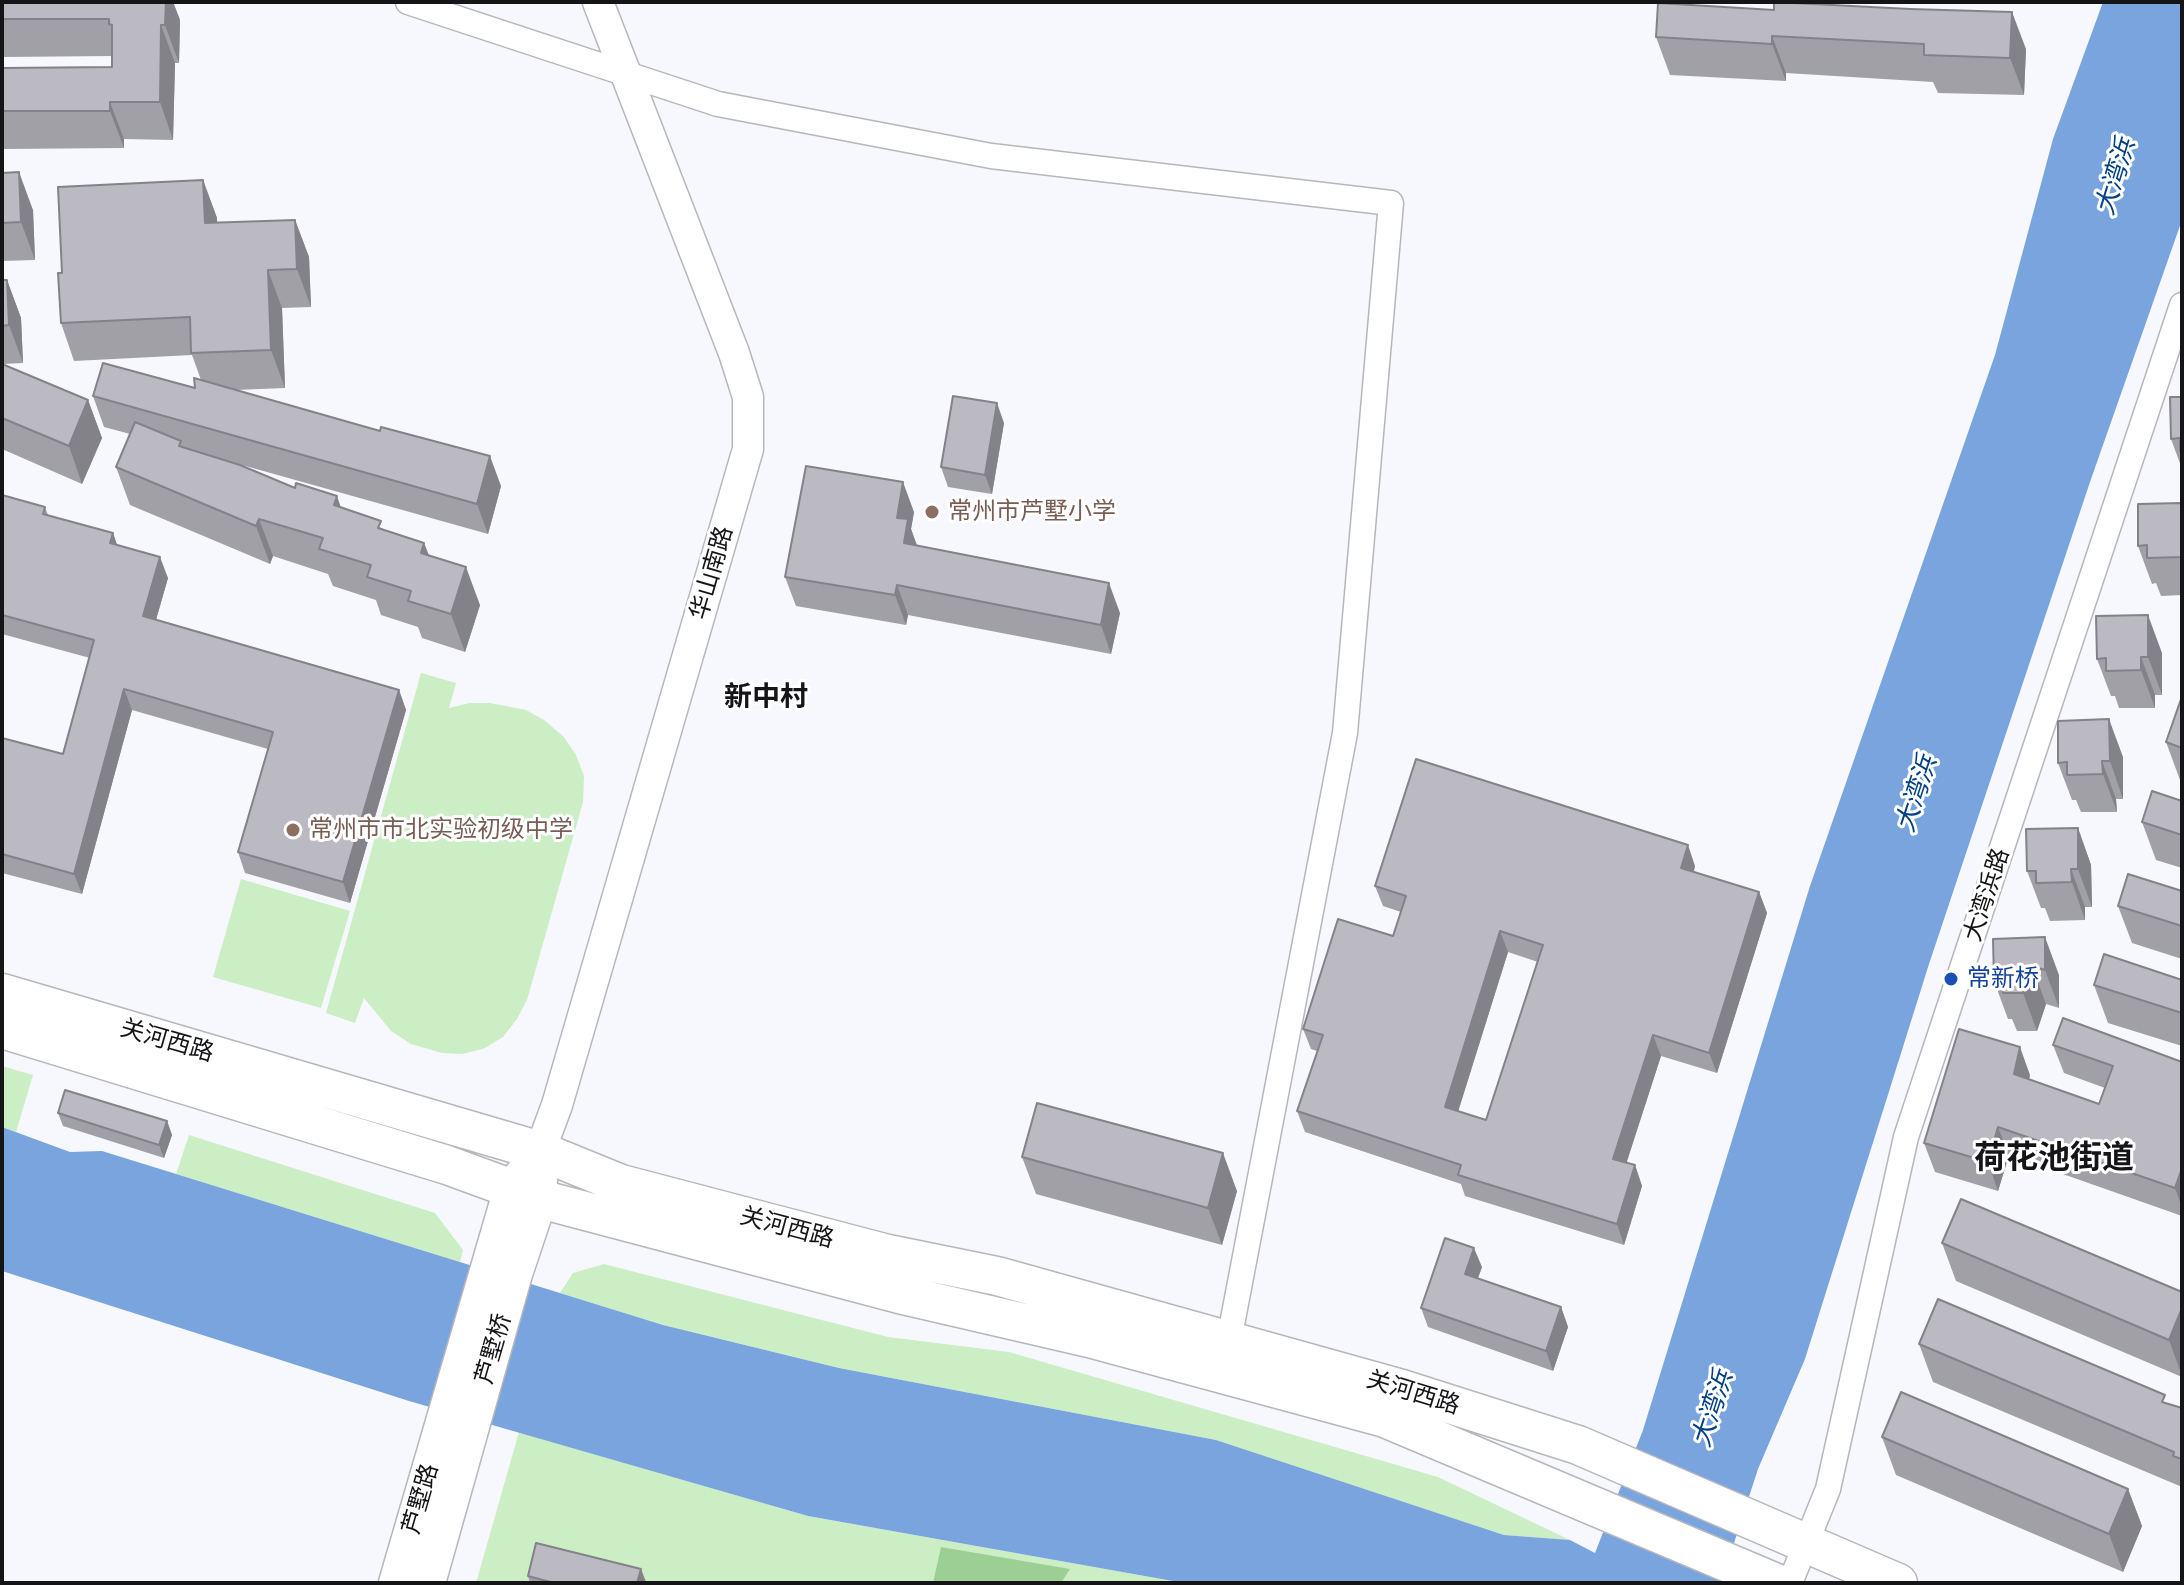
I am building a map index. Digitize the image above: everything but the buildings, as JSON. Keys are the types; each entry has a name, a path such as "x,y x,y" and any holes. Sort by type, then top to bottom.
{"main road":[{"name":"关河西路","path":"2,993 540,1151 621,1184 884,1253 997,1276 1402,1389 1578,1445 1795,1539"},
{"name":"关河西路","path":"2,1029 447,1165 525,1194 899,1294 1089,1338 1385,1418 1779,1582"},
{"path":"525,1194 540,1151"},
{"name":"芦墅桥","path":"459,1419 525,1194"},
{"name":"芦墅路","path":"396,1583 459,1419"},
{"name":"芦墅路","path":"428,1583 459,1419"},
{"path":"1795,1539 1898,1583"}],"street":[{"path":"408,2 718,104 991,156 1391,203 1345,733 1229,1340"},
{"name":"华山南路","path":"540,1151 557,1105 748,449 748,397 734,353 598,2"},
{"name":"大湾浜路","path":"1779,1582 1795,1539 1828,1489 1906,1137 2182,305"}],"green space":[{"path":"421,673 456,683 449,708 469,703 490,703 526,710 544,720 564,737 576,755 584,776 583,802 527,1000 503,1037 483,1049 462,1054 442,1053 411,1044 391,1031 364,998 355,1023 326,1013"},
{"path":"241,879 350,911 321,1008 213,977"},
{"path":"2,1066 33,1075 16,1132 2,1127"},
{"path":"189,1135 435,1213 463,1250 460,1262 176,1174"},
{"path":"604,1264 888,1337 1009,1352 1438,1477 1570,1540 1504,1535 1216,1440 839,1368 663,1325 560,1293 573,1273"},
{"path":"519,1432 808,1516 1184,1583 476,1583"},
{"path":"941,1547 1070,1569 1061,1583 933,1583"}],"water":[{"name":"大湾浜","path":"2103,2 2182,2 2182,220 2090,482 1929,964 1805,1359 1758,1469 1721,1583 1184,1583 808,1516 409,1401 2,1271 2,1127 70,1152 102,1151 663,1325 839,1368 1216,1440 1504,1535 1570,1540 1595,1553 1643,1430 1810,886 1995,355 2053,139"}],"place":[{"name":"常州市芦墅小学","path":"932,512"},
{"name":"常州市市北实验初级中学","path":"293,830"},
{"name":"常新桥","path":"1951,979"}],"district":[{"name":"新中村","path":"766,698"},
{"name":"荷花池街道","path":"2054,1159"}]}
